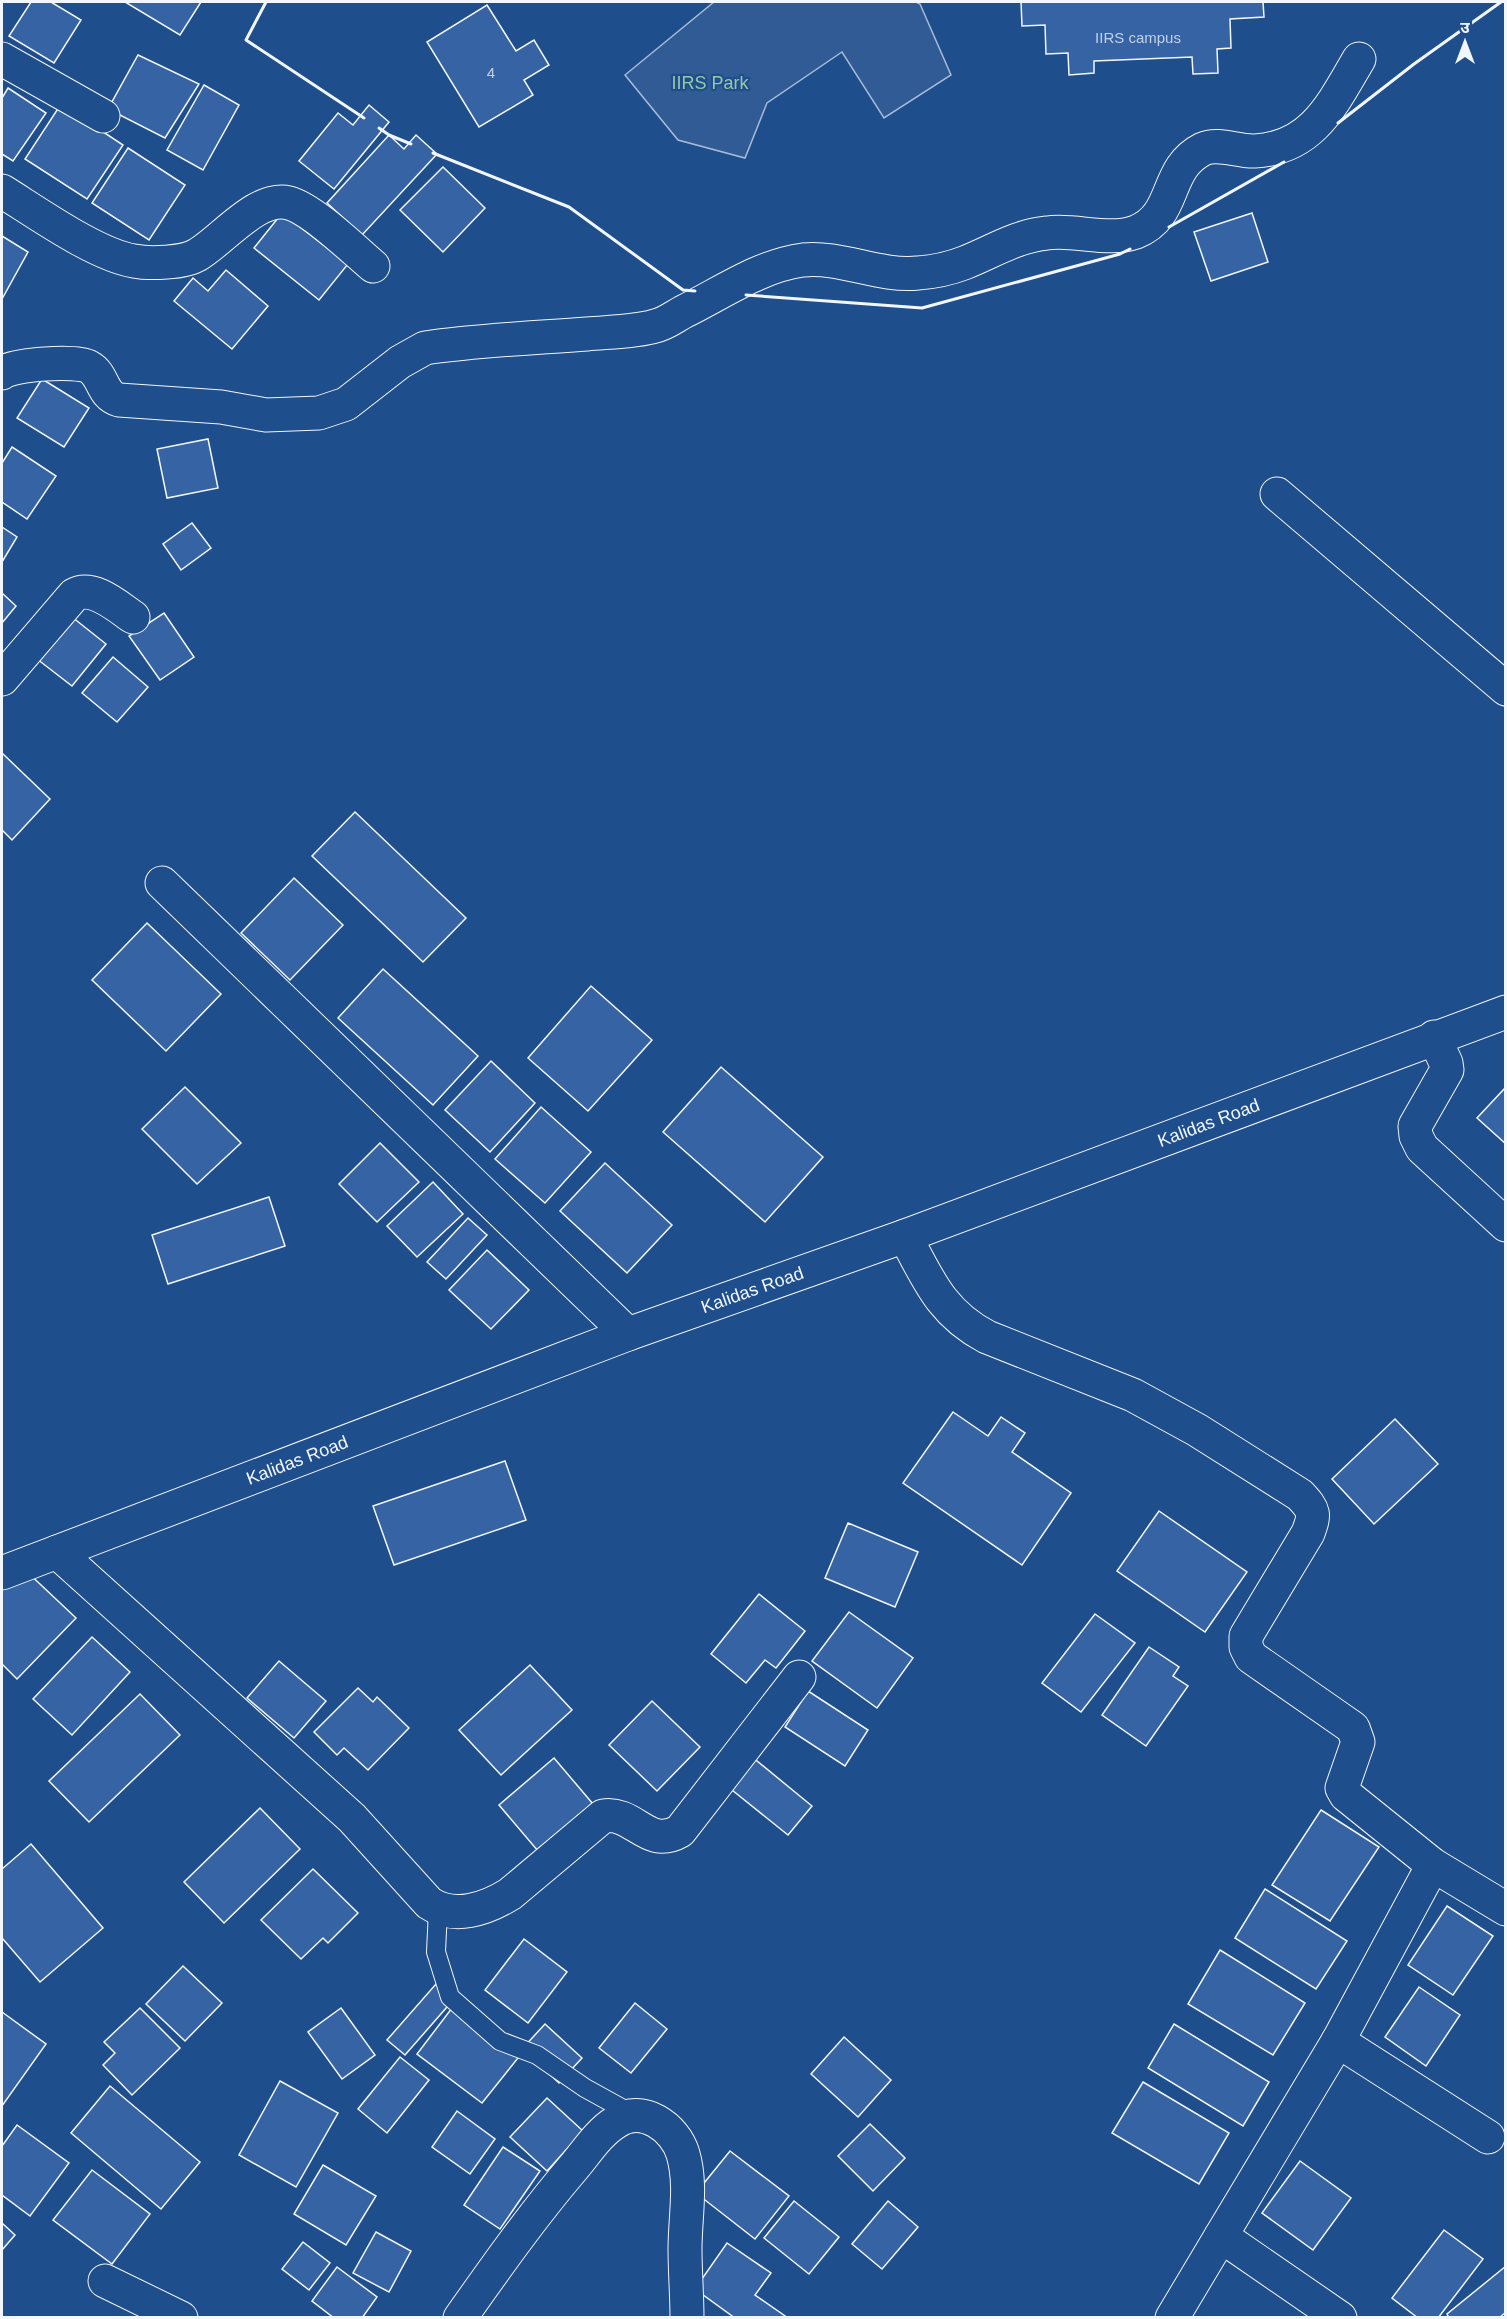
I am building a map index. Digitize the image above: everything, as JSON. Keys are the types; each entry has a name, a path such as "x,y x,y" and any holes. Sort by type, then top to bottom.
{"street":[{"path":"2,59 103,116"},
{"path":"2,373 6,369 20,366 80,364 94,371 105,393 119,400 221,407 266,415 319,412 346,404 400,362 425,348 656,326 771,267 805,260 839,262 880,271 917,273 963,264 1000,245 1023,237 1049,232 1112,236 1135,232 1157,217 1168,199 1175,176 1186,160 1206,148 1224,147 1253,151 1280,147 1299,139 1312,129 1329,109 1359,59"},
{"path":"2,191 104,252 134,261 165,262 195,257 259,208 275,201 291,203 312,216 373,266"},
{"path":"1277,494 1506,689"},
{"path":"2,679 79,592 89,592 102,597 133,617"},
{"path":"162,883 628,1334"},
{"name":"Kalidas Road","path":"2,1573 628,1334 904,1236 1506,1012"},
{"path":"1434,1037 1447,1070 1415,1126 1416,1136 1422,1148 1506,1225"},
{"path":"904,1236 945,1305 956,1318 972,1329 1133,1395 1197,1430 1300,1495 1313,1511 1308,1533 1246,1636 1247,1652 1353,1728 1359,1742 1344,1779 1343,1791 1433,1865 1506,1909"},
{"path":"57,1552 352,1818 429,1903 438,1910 454,1913 495,1903 510,1894 603,1816 620,1816 650,1834 660,1837 670,1836 680,1831 799,1677"},
{"path":"1172,2318 1338,2041 1433,1865"},
{"path":"1338,2041 1488,2137"},
{"path":"460,2318 531,2218 602,2133 617,2120 634,2115 656,2120 671,2133 682,2151 688,2174 685,2250 687,2318"},
{"path":"1221,2236 1340,2318"},
{"path":"105,2281 181,2318"}],"lane":[{"path":"438,1910 436,1952 450,1997 500,2041 537,2055 585,2088 634,2115"}],"green space":[{"name":"IIRS Park","path":"714,2 916,2 920,4 951,75 884,118 842,52 767,103 745,158 678,140 625,75"}],"building":[{"path":"31,2 51,2 81,20 54,63 9,36"},
{"path":"125,2 201,2 180,35"},
{"path":"1021,2 1263,2 1264,17 1230,19 1231,48 1217,49 1218,73 1193,74 1192,57 1094,61 1094,73 1069,75 1068,53 1046,54 1045,25 1022,26"},
{"path":"487,5 516,51 534,40 549,65 524,80 533,95 479,127 427,42"},
{"path":"138,55 199,84 165,138 108,109"},
{"path":"204,85 239,105 203,170 167,150"},
{"path":"8,88 46,113 13,161 2,154 2,98"},
{"path":"61,104 123,145 87,199 25,159"},
{"path":"369,105 389,122 334,189 299,161 338,113 353,125"},
{"path":"389,135 404,149 416,135 437,154 362,235 327,203"},
{"path":"128,148 185,185 149,240 92,203"},
{"path":"443,167 485,208 443,252 400,210"},
{"path":"282,213 348,264 319,300 254,248"},
{"path":"1252,213 1268,262 1211,281 1194,232"},
{"path":"2,236 28,252 2,299"},
{"path":"226,270 268,306 232,349 174,301 193,278 208,291"},
{"path":"42,379 89,408 64,447 17,418"},
{"path":"208,439 218,488 167,498 157,449"},
{"path":"12,447 56,476 27,519 2,502 2,463"},
{"path":"192,523 211,548 181,570 163,544"},
{"path":"2,527 17,537 2,562"},
{"path":"2,593 16,606 2,623"},
{"path":"164,613 194,657 160,680 129,636"},
{"path":"72,617 106,644 72,686 37,659"},
{"path":"113,657 148,687 117,722 82,693"},
{"path":"2,753 50,799 12,840 2,830"},
{"path":"355,812 466,918 423,962 312,856"},
{"path":"294,878 343,925 290,980 241,933"},
{"path":"147,923 221,994 166,1051 92,980"},
{"path":"383,969 478,1056 433,1105 338,1018"},
{"path":"591,986 652,1040 588,1111 528,1058"},
{"path":"491,1061 535,1103 490,1152 445,1110"},
{"path":"721,1067 823,1157 765,1222 663,1132"},
{"path":"185,1087 241,1143 197,1184 142,1129"},
{"path":"1506,1087 1506,1144 1477,1118"},
{"path":"541,1107 591,1152 545,1203 495,1159"},
{"path":"380,1143 419,1182 377,1222 339,1184"},
{"path":"605,1163 672,1225 627,1273 560,1211"},
{"path":"433,1182 463,1214 417,1257 387,1226"},
{"path":"269,1197 285,1246 168,1284 152,1235"},
{"path":"468,1218 487,1235 446,1279 427,1262"},
{"path":"487,1250 529,1290 491,1329 449,1290"},
{"path":"953,1412 988,1436 1001,1417 1025,1433 1012,1452 1071,1493 1022,1565 903,1483"},
{"path":"1395,1419 1438,1464 1374,1524 1332,1479"},
{"path":"505,1461 526,1520 394,1565 373,1506"},
{"path":"1159,1511 1247,1572 1205,1632 1117,1571"},
{"path":"848,1523 918,1552 895,1607 825,1578"},
{"path":"23,1568 76,1618 17,1679 2,1664 2,1590"},
{"path":"759,1594 805,1631 776,1668 765,1660 746,1683 711,1654"},
{"path":"849,1612 913,1658 877,1708 812,1661"},
{"path":"1095,1614 1135,1643 1081,1712 1042,1683"},
{"path":"92,1637 130,1672 72,1735 33,1699"},
{"path":"1149,1647 1179,1667 1173,1676 1188,1686 1146,1746 1102,1715"},
{"path":"279,1661 326,1701 294,1738 247,1698"},
{"path":"530,1665 572,1710 501,1775 459,1730"},
{"path":"358,1688 373,1702 377,1697 409,1728 368,1770 344,1748 337,1755 314,1732"},
{"path":"808,1691 868,1730 845,1766 785,1727"},
{"path":"140,1694 180,1735 89,1822 49,1781"},
{"path":"652,1701 700,1747 657,1791 609,1745"},
{"path":"751,1756 812,1806 788,1835 727,1786"},
{"path":"554,1758 593,1804 538,1851 499,1805"},
{"path":"260,1808 300,1849 224,1923 184,1882"},
{"path":"1321,1810 1379,1847 1330,1921 1272,1885"},
{"path":"31,1844 103,1928 40,1982 2,1938 2,1869"},
{"path":"313,1869 358,1913 328,1943 323,1938 301,1959 261,1920"},
{"path":"1265,1889 1347,1941 1316,1989 1235,1938"},
{"path":"1447,1906 1493,1936 1453,1995 1408,1965"},
{"path":"524,1939 567,1972 528,2023 485,1990"},
{"path":"1220,1950 1305,2003 1273,2055 1188,2004"},
{"path":"183,1966 222,2003 185,2041 146,2004"},
{"path":"436,1984 454,1999 405,2055 387,2040"},
{"path":"1419,1987 1460,2015 1426,2066 1385,2037"},
{"path":"635,2003 667,2029 631,2073 599,2048"},
{"path":"140,2008 180,2048 132,2095 103,2065 115,2053 104,2042"},
{"path":"341,2008 375,2055 342,2079 308,2032"},
{"path":"452,2008 518,2058 482,2103 417,2054"},
{"path":"2,2012 46,2044 2,2106"},
{"path":"545,2024 582,2058 559,2083 522,2049"},
{"path":"1174,2024 1269,2082 1243,2126 1148,2068"},
{"path":"844,2037 891,2080 858,2117 811,2074"},
{"path":"400,2057 429,2080 387,2133 358,2109"},
{"path":"280,2081 338,2113 296,2187 239,2155"},
{"path":"1143,2082 1229,2133 1199,2184 1112,2133"},
{"path":"110,2086 200,2162 161,2209 71,2133"},
{"path":"547,2098 583,2131 547,2171 510,2137"},
{"path":"457,2111 495,2139 470,2174 432,2147"},
{"path":"870,2124 905,2158 873,2191 838,2156"},
{"path":"17,2125 69,2163 30,2216 2,2195 2,2146"},
{"path":"503,2147 540,2171 500,2229 464,2205"},
{"path":"730,2151 789,2196 755,2239 696,2193"},
{"path":"1300,2161 1351,2198 1313,2250 1262,2213"},
{"path":"323,2165 376,2196 346,2245 294,2214"},
{"path":"92,2170 150,2214 112,2264 53,2220"},
{"path":"794,2201 839,2237 809,2274 764,2238"},
{"path":"888,2201 918,2227 882,2269 852,2244"},
{"path":"2,2223 15,2235 2,2250"},
{"path":"1444,2230 1483,2259 1438,2318 1418,2318 1392,2298"},
{"path":"376,2232 411,2251 389,2292 353,2273"},
{"path":"303,2242 330,2263 309,2290 282,2269"},
{"path":"727,2243 771,2273 755,2295 788,2318 735,2318 695,2289"},
{"path":"1506,2266 1506,2312 1499,2318 1449,2318 1447,2314"},
{"path":"337,2267 377,2297 362,2318 334,2318 312,2301"}],"wall":[{"path":"266,2 246,40 364,118"},
{"path":"1338,123 1414,64 1501,2"},
{"path":"379,128 411,144"},
{"path":"433,153 569,207 683,290 695,291"},
{"path":"1169,227 1284,162"},
{"path":"746,295 922,308 1120,254 1130,249"}]}
